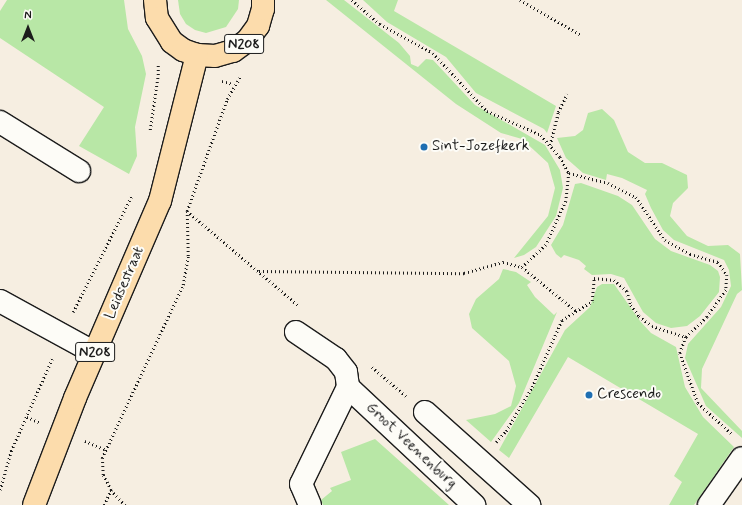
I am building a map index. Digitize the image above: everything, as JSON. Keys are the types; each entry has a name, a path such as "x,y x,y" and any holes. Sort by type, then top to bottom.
{"main road":[{"name":"N208","path":"155,0 157,18 162,31 183,50 197,55 215,56 233,51 247,41 258,26 263,9 263,0"},
{"name":"Leidsestraat","path":"34,505 95,353 160,201 197,55"}],"street":[{"path":"0,122 79,171"},
{"path":"0,301 95,353"},
{"path":"296,332 336,359 346,372 348,388 301,484 310,505"},
{"name":"Groot Veenenburg","path":"348,388 474,505"},
{"path":"425,412 529,505"},
{"path":"709,505 739,448"}],"path":[{"path":"352,0 380,24 433,53 487,111 541,135 550,145 569,173 566,201 557,224 546,245 522,267"},
{"path":"520,0 581,35"},
{"path":"149,137 158,64"},
{"path":"125,505 112,490 103,475 102,458 183,284 188,256 187,211 233,84"},
{"path":"550,145 558,112 567,94"},
{"path":"569,173 608,183 636,197 665,240 690,254 718,262 727,275 726,290 707,317 686,337 680,353 698,402 739,448"},
{"name":"Leidsestraat","path":"0,490 11,451 62,336 134,192"},
{"path":"258,271 464,273 503,262 522,267 576,311"},
{"path":"480,460 506,431 532,388 562,320 592,300 594,278 614,280 627,291 631,305 639,316 652,326 686,337"},
{"path":"104,505 112,490"}],"green space":[{"path":"7,0 124,0 128,29 142,56 146,74 135,127 137,156 129,174 79,146 104,107 0,38 0,11"},
{"path":"178,0 239,0 238,9 226,27 206,33 195,30 186,24 180,14"},
{"path":"326,0 344,0 399,43 410,56 411,64 418,67 426,59 433,60 475,105 545,145 560,170 563,188 556,216 536,247 524,255 514,258 548,216 555,188 548,163 522,139 501,133 456,104"},
{"path":"363,0 398,0 394,11 556,106 547,133 544,129 476,93 446,57 387,22"},
{"path":"602,109 614,120 628,152 645,163 662,163 687,175 688,188 673,203 670,216 687,236 708,246 728,245 740,254 742,290 737,294 702,369 701,388 742,431 742,438 706,406 685,358 688,344 721,307 731,286 729,270 724,260 674,240 663,230 645,194 647,190 622,178 607,174 606,180 583,173 566,158 557,138 575,136 583,130 588,113"},
{"path":"581,183 618,196 632,205 655,239 671,251 710,265 718,271 720,277 719,292 700,316 687,326 671,328 656,323 643,312 624,278 611,274 592,275 584,269 586,266 579,260 564,255 561,258 556,254 551,245 563,225 575,184"},
{"path":"503,269 516,272 531,282 527,285 535,297 554,315 557,312 519,403 491,442 466,420 495,414 511,406 516,386 509,361 472,328 469,314 476,299 499,279"},
{"path":"602,284 614,284 640,321 651,333 676,347 685,387 703,417 734,447 694,505 669,505 682,482 674,476 698,434 568,357 509,458 499,450 565,330 590,307 597,287"},
{"path":"375,439 449,505 323,505 321,500 332,491 330,488 351,480 341,452"}],"place":[{"name":"Sint-Jozefkerk","path":"424,147"},
{"name":"Crescendo","path":"589,395"}]}
